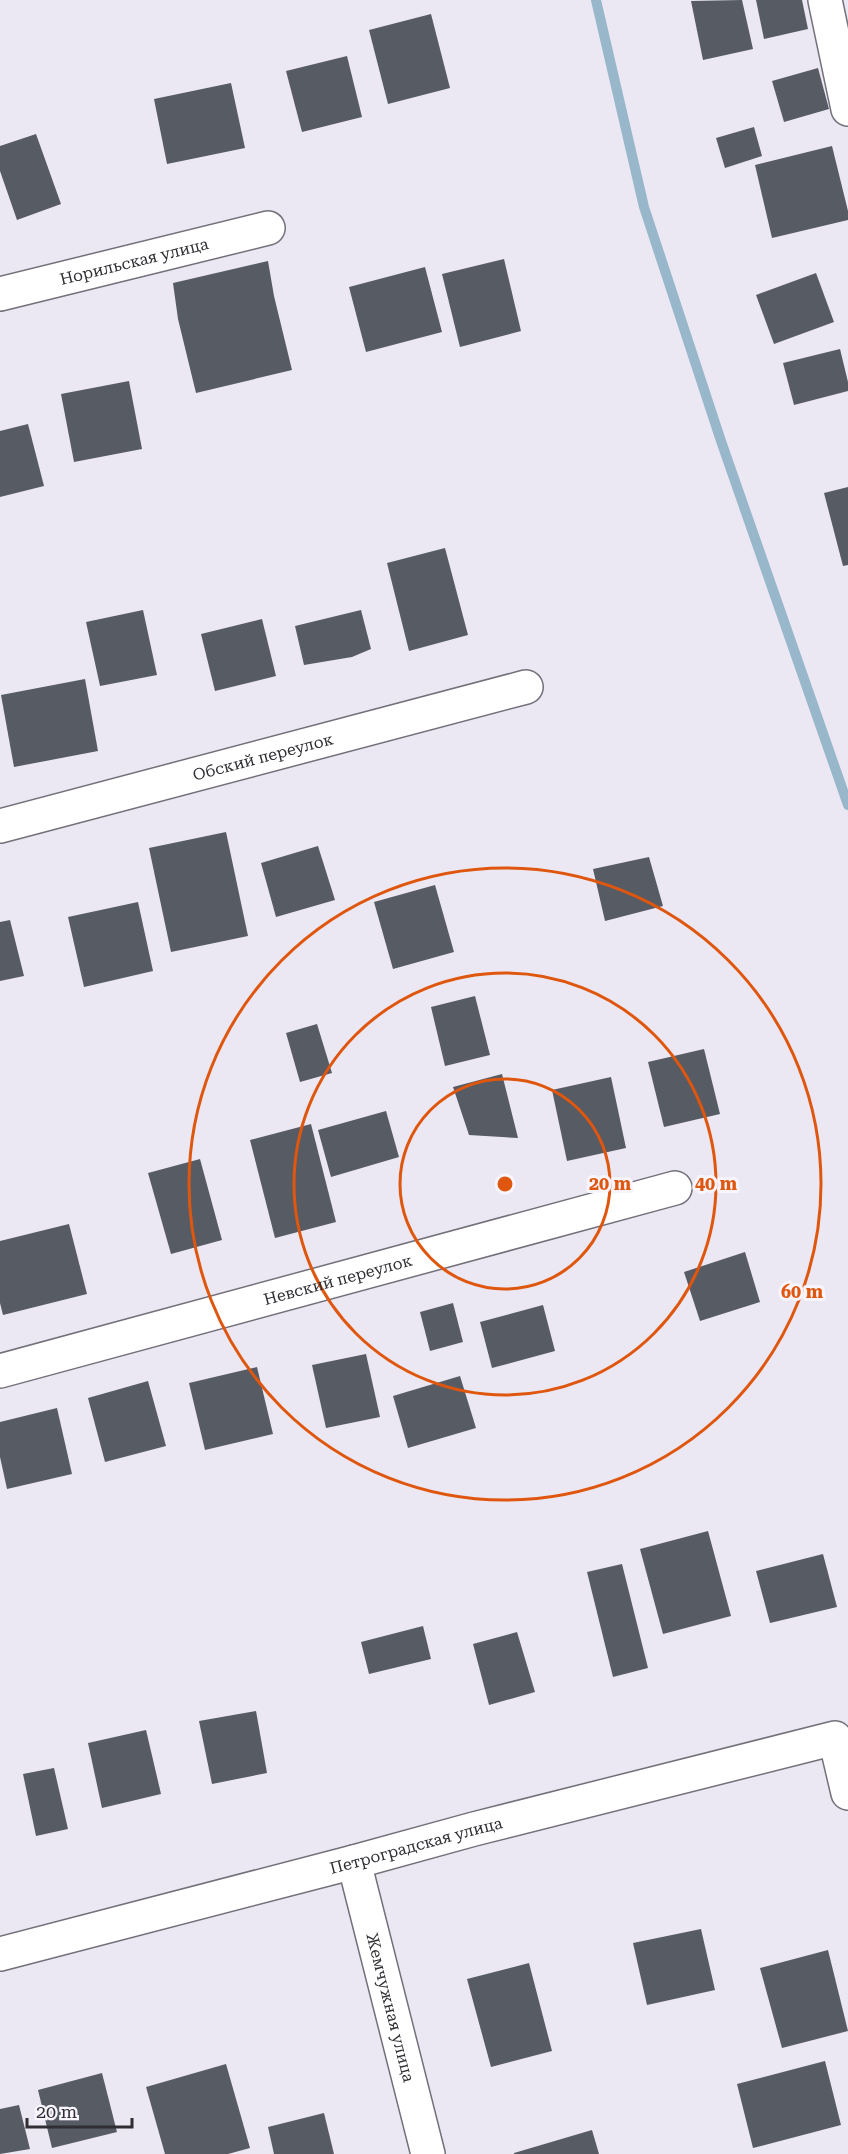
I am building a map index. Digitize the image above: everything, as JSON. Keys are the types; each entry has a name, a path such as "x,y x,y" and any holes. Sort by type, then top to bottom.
{"street":[{"path":"825,0 848,109"},
{"name":"Норильская улица","path":"0,294 268,228"},
{"name":"Обский переулок","path":"0,826 526,687"},
{"name":"Невский переулок","path":"0,1371 675,1188"},
{"name":"Петроградская улица","path":"0,1954 474,1829 835,1738 848,1792"},
{"name":"Жемчужная улица","path":"354,1862 428,2154"}],"building":[{"path":"742,0 753,49 703,60 691,1"},
{"path":"756,0 802,0 808,29 764,39"},
{"path":"431,14 450,88 388,104 369,30"},
{"path":"347,56 362,117 302,132 286,71"},
{"path":"818,68 829,109 784,122 772,81"},
{"path":"231,83 245,148 167,164 154,99"},
{"path":"754,127 762,156 725,168 716,138"},
{"path":"36,134 61,204 17,220 0,171 0,146"},
{"path":"832,146 848,211 848,220 772,238 755,165"},
{"path":"504,259 521,331 460,347 442,274"},
{"path":"268,261 292,370 196,393 178,319 173,283"},
{"path":"425,267 442,332 366,352 349,287"},
{"path":"816,273 834,322 774,344 756,295"},
{"path":"840,349 848,391 794,405 783,363"},
{"path":"129,381 142,449 74,462 61,394"},
{"path":"28,424 44,486 0,497 0,431"},
{"path":"848,487 848,565 843,566 824,493"},
{"path":"445,548 468,635 409,651 387,563"},
{"path":"143,610 157,675 100,686 86,622"},
{"path":"361,610 371,649 352,657 304,665 295,626"},
{"path":"262,619 276,676 215,691 201,634"},
{"path":"85,679 98,751 14,767 1,695"},
{"path":"226,832 248,936 171,952 149,848"},
{"path":"318,846 335,900 276,917 261,863"},
{"path":"649,857 663,906 605,921 593,869"},
{"path":"435,885 454,952 393,969 374,902"},
{"path":"138,902 153,971 84,987 68,917"},
{"path":"10,920 24,976 0,981 0,922"},
{"path":"475,996 490,1055 445,1066 431,1007"},
{"path":"317,1024 332,1073 300,1082 286,1033"},
{"path":"704,1049 720,1114 664,1127 648,1062"},
{"path":"502,1074 518,1138 469,1135 453,1087"},
{"path":"611,1077 626,1148 567,1161 552,1090"},
{"path":"386,1111 399,1157 331,1177 318,1130"},
{"path":"311,1124 336,1222 275,1238 250,1140"},
{"path":"200,1159 222,1240 171,1254 148,1173"},
{"path":"69,1224 87,1294 3,1315 0,1303 0,1241"},
{"path":"745,1252 760,1302 700,1321 684,1272"},
{"path":"453,1303 463,1342 430,1351 420,1312"},
{"path":"543,1305 555,1351 492,1368 480,1322"},
{"path":"366,1354 380,1417 326,1428 312,1365"},
{"path":"257,1367 273,1434 205,1450 189,1383"},
{"path":"460,1376 476,1428 408,1448 393,1396"},
{"path":"148,1381 166,1446 105,1462 88,1398"},
{"path":"57,1408 72,1474 7,1489 0,1457 0,1422"},
{"path":"708,1531 731,1616 663,1634 640,1549"},
{"path":"823,1554 837,1607 770,1623 756,1571"},
{"path":"622,1564 648,1668 613,1677 587,1572"},
{"path":"423,1626 431,1659 369,1674 361,1642"},
{"path":"517,1632 535,1692 489,1705 473,1644"},
{"path":"256,1711 267,1773 212,1784 199,1721"},
{"path":"146,1730 161,1794 102,1808 88,1743"},
{"path":"54,1768 68,1829 36,1836 23,1774"},
{"path":"701,1929 715,1990 647,2005 633,1943"},
{"path":"828,1950 848,2031 782,2048 760,1968"},
{"path":"529,1963 552,2051 491,2067 467,1979"},
{"path":"825,2061 841,2125 753,2148 737,2084"},
{"path":"226,2064 250,2148 228,2154 165,2154 146,2087"},
{"path":"102,2073 117,2132 52,2148 38,2090"},
{"path":"19,2105 30,2149 0,2154 0,2109"},
{"path":"324,2113 334,2154 274,2154 268,2127"},
{"path":"592,2130 599,2154 514,2154 514,2153"}],"waterway":[{"path":"596,0 644,207 721,441 848,805"}]}
